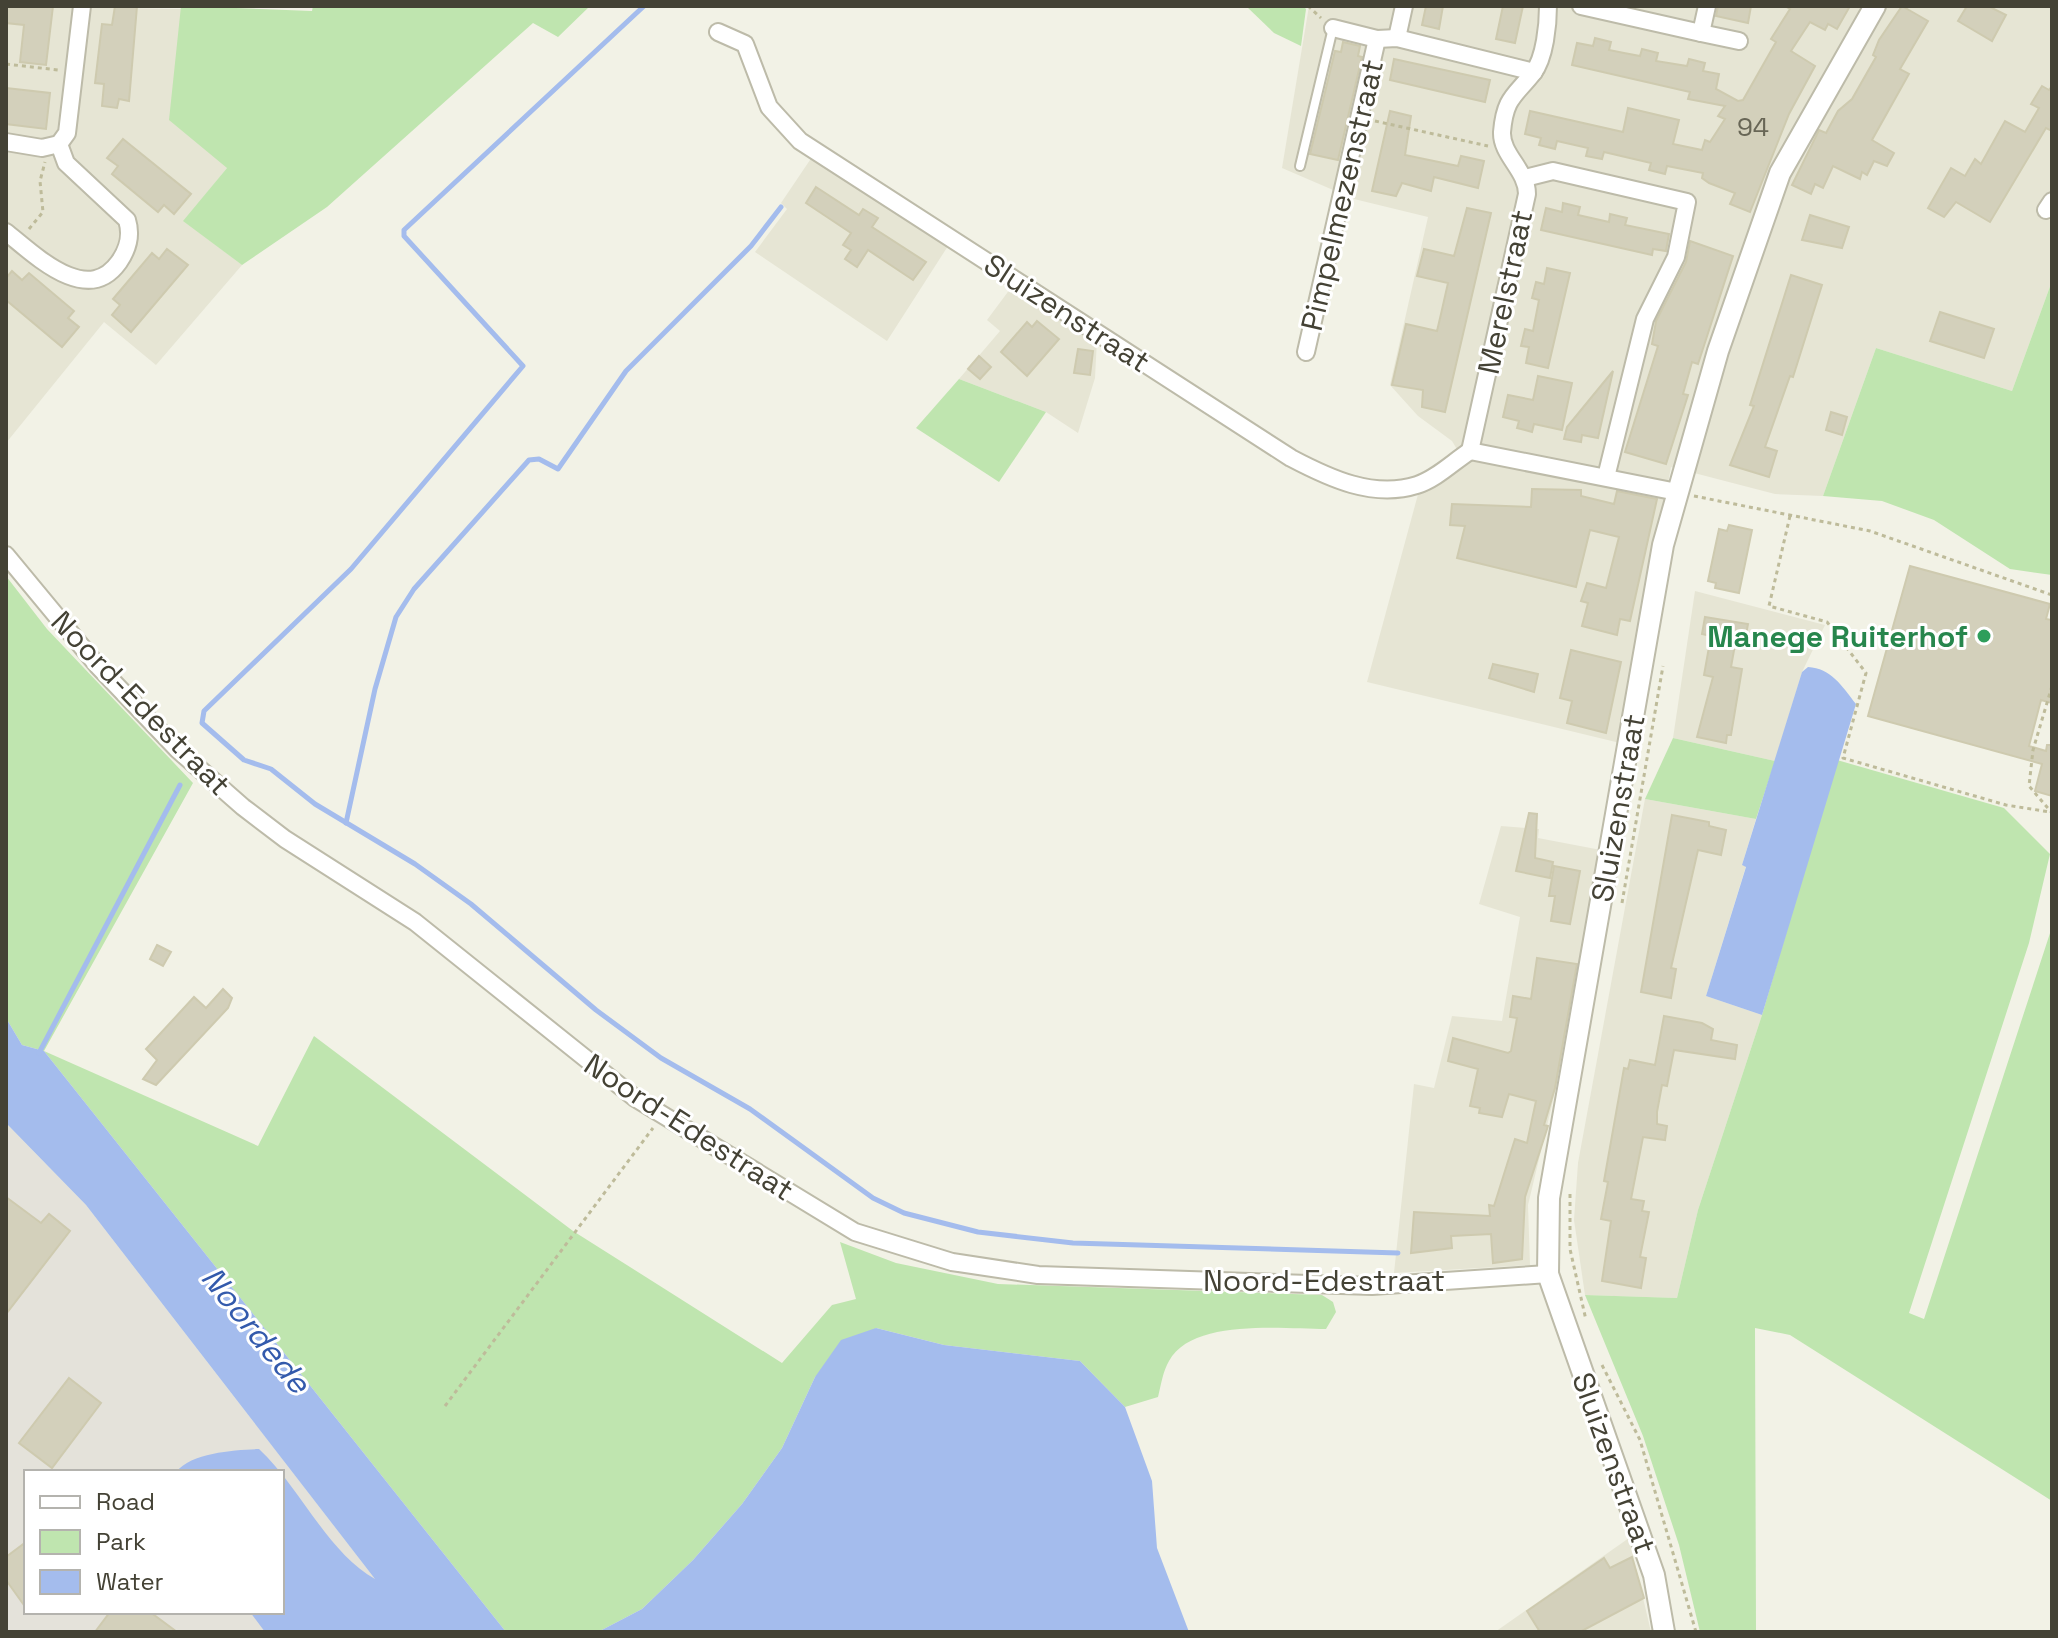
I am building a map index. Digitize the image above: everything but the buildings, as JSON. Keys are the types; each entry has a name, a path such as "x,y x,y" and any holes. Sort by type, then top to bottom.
{"street":[{"path":"6,142 42,148 59,144 67,133 82,6"},
{"path":"1397,38 1404,6"},
{"path":"1504,145 1503,130 1511,96 1534,72 1548,6"},
{"path":"1581,6 1739,41"},
{"path":"1701,33 1707,6"},
{"name":"Sluizenstraat","path":"1664,1632 1654,1575 1548,1274 1549,1198 1663,545 1677,492 1718,351 1780,173 1875,6"},
{"path":"1333,28 1377,39 1397,38 1534,72"},
{"name":"Sluizenstraat","path":"718,32 745,44 769,107 800,141 1291,458 1344,483 1396,488 1418,485 1470,451"},
{"name":"Pimpelmezenstraat","path":"1306,352 1377,39"},
{"path":"18,234 63,274 86,281 114,269 127,250 127,220 66,163 59,144"},
{"name":"Merelstraat","path":"1470,451 1525,207 1525,178 1504,145"},
{"path":"1525,178 1553,171 1687,202 1676,257 1645,319 1606,477"},
{"path":"1470,451 1677,492"},
{"name":"Noord-Edestraat","path":"6,555 97,665 205,776 285,839 415,922 592,1065 663,1115 855,1232 919,1254 982,1268 1081,1277 1372,1286 1548,1274"}],"lane":[{"path":"1300,166 1333,28"}],"path":[{"path":"6,64 74,72"},
{"path":"1359,117 1472,144 1504,145"},
{"path":"18,234 43,212 40,181 45,161 53,162"},
{"path":"18,234 21,221"},
{"path":"1677,492 1870,531 2052,595"},
{"path":"1790,516 1769,606 1827,622 1866,673 1843,758 2006,805 2051,813"},
{"path":"2051,813 2029,786 2033,750 2052,686"},
{"path":"445,1406 663,1115"},
{"path":"1574,1272 1587,1323"},
{"path":"1601,1364 1640,1440 1696,1632"}],"shaded area":[{"path":"6,6 182,9 227,168 184,221 242,265 156,365 104,322 6,443"},
{"path":"1309,6 2052,6 2052,281 2012,391 1876,348 1823,496 1775,494 1671,467 1620,743 1367,682 1420,487 1464,461 1452,441 1418,416 1390,385 1428,217 1354,199 1282,168"},
{"path":"812,157 948,246 887,341 755,252 787,209 781,203"},
{"path":"1013,285 1097,339 1095,378 1078,433 1046,412 959,379 1000,331 987,320"},
{"path":"1695,591 1825,625 1802,672 1775,761 1673,738"},
{"path":"1645,799 1756,819 1742,865 1746,866 1706,996 1762,1015 1698,1210 1677,1298 1585,1295 1574,1220 1578,1163"},
{"path":"1501,826 1539,829 1538,838 1601,850 1556,1088 1528,1205 1530,1265 1394,1273 1414,1084 1434,1088 1452,1016 1502,1021 1520,917 1479,904"},
{"path":"6,1123 86,1205 379,1584 423,1632 6,1632"},
{"path":"1629,1538 1651,1632 1495,1632"}],"green space":[{"path":"181,6 312,11 313,6 590,6 558,37 533,23 327,207 242,265 183,221 227,168 169,120"},
{"path":"1246,6 1303,6 1306,9 1301,46 1274,33"},
{"path":"2052,281 2052,575 2010,569 1934,520 1882,501 1823,496 1876,348 2012,391"},
{"path":"959,379 1046,412 999,482 916,428"},
{"path":"6,576 47,629 193,783 44,1051 22,1045 6,1018"},
{"path":"1673,738 1775,761 1756,819 1645,799"},
{"path":"1837,760 2004,808 2050,854 2029,943 1909,1313 1924,1319 2052,927 2052,1501 1790,1335 1755,1328 1756,1630 1700,1632 1679,1545 1643,1436 1585,1295 1677,1298 1698,1210 1762,1015"},
{"path":"314,1036 573,1231 782,1363 832,1305 856,1299 840,1242 896,1263 998,1284 1322,1295 1333,1302 1336,1312 1326,1329 1240,1329 1197,1338 1181,1347 1169,1361 1158,1397 1125,1407 1080,1361 944,1345 876,1328 815,1377 782,1448 742,1504 693,1560 642,1609 598,1632 506,1632 44,1051 258,1146"}],"water":[{"path":"1808,667 1830,674 1856,704 1762,1015 1706,996 1746,867 1742,865 1802,672"},
{"name":"Noordede","path":"6,1018 22,1045 44,1051 506,1632 265,1632 252,1614 284,1614 284,1478 342,1553 375,1579 86,1205 6,1123"},
{"path":"876,1328 944,1345 1080,1361 1125,1407 1152,1481 1157,1548 1189,1632 598,1632 642,1609 693,1560 742,1504 782,1448 815,1377 841,1340"},
{"path":"259,1449 278,1470 178,1470 203,1456"}],"waterway":[{"path":"644,6 404,230 404,236 523,366 351,569 204,711 202,723 244,760 271,769 315,804 415,864 471,904 596,1010 661,1058 750,1109 873,1198 904,1213 978,1232 1073,1243 1398,1253"},
{"path":"346,823 375,689 396,617 414,589 529,460 539,459 558,469 626,371 751,246 781,207"},
{"path":"39,1053 180,785"}],"place":[{"name":"Manege Ruiterhof","path":"1984,636"}]}
